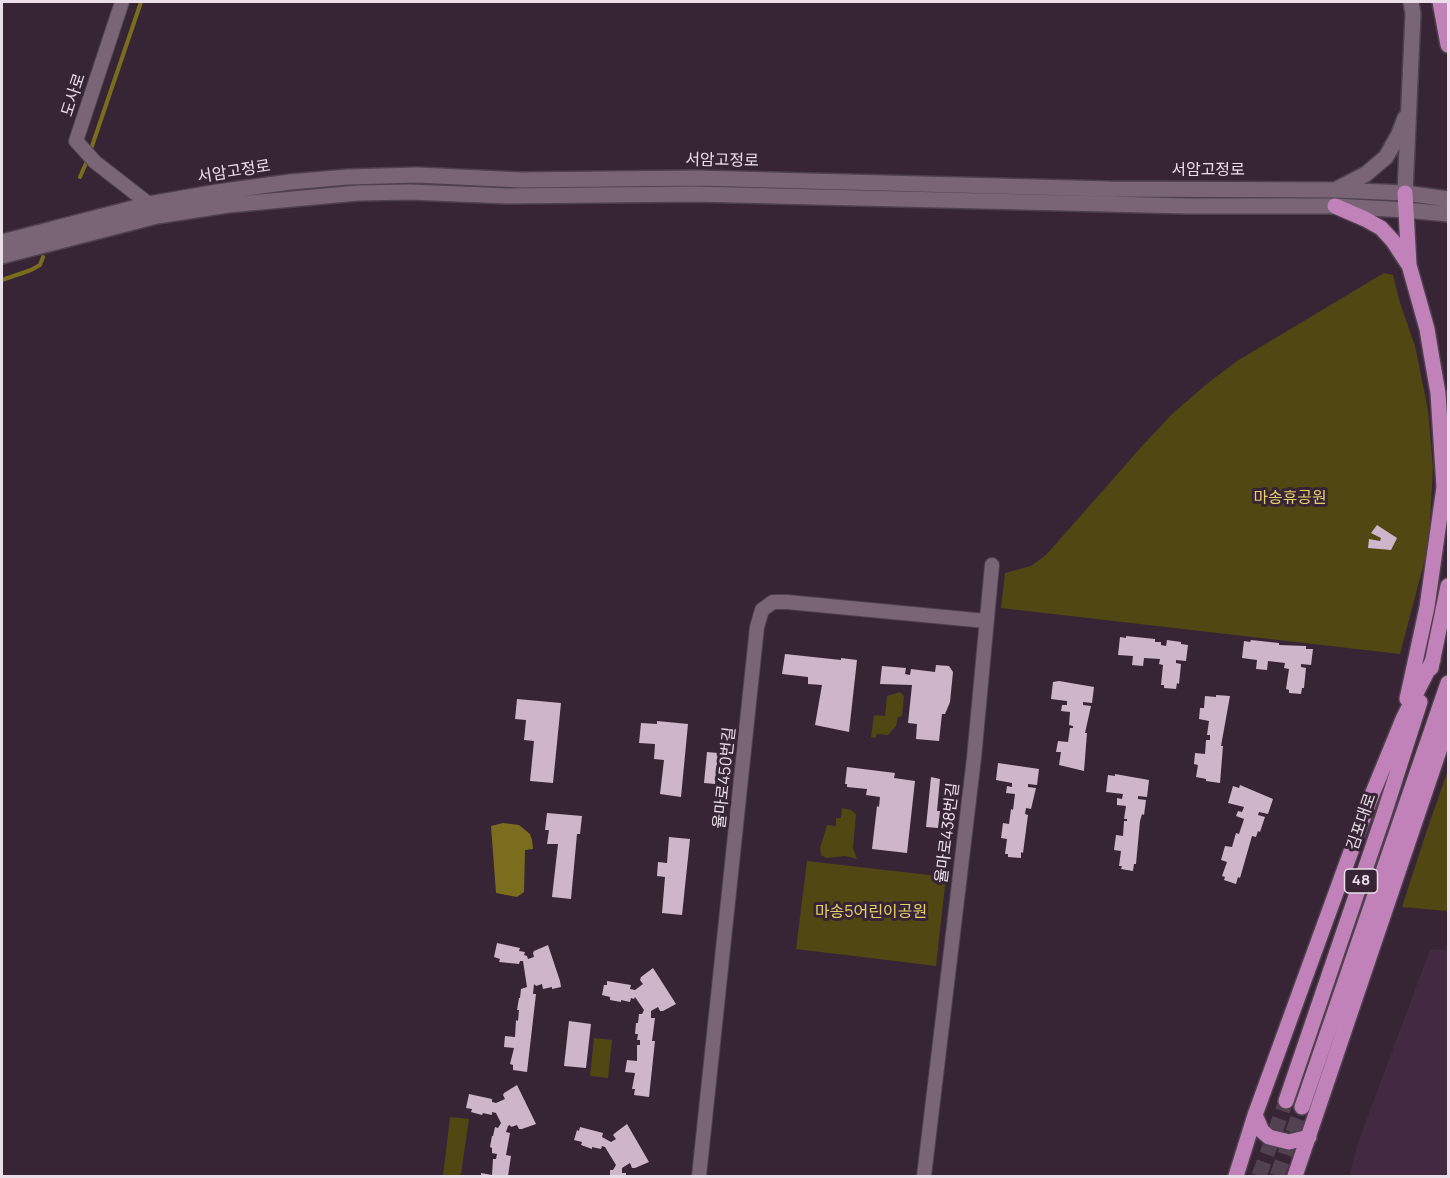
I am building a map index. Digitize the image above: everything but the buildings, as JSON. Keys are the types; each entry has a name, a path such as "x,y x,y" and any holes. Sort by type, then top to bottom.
{"main road":[{"path":"1403,719 1427,607 1444,487 1438,393 1425,319 1409,265 1405,193 1413,14 1411,2"},
{"path":"1440,2 1449,45"},
{"path":"1335,189 1365,174 1386,157 1399,134 1410,104"},
{"name":"서암고정로","path":"2,242 149,204 290,182 348,177 417,175 521,180 696,178 1097,188 1335,189 1405,193 1449,199"},
{"name":"서암고정로","path":"2,256 157,216 228,205 358,193 410,192 508,196 694,194 1188,206 1335,206 1449,214"},
{"path":"1335,206 1381,228 1397,246 1409,265"},
{"name":"김포대로","path":"1286,1101 1384,814 1433,660 1449,586"},
{"path":"1236,1176 1255,1115 1369,802 1403,719 1433,660"},
{"name":"48","path":"1302,1107 1449,683"},
{"path":"1295,1176 1442,742 1449,703"},
{"path":"1255,1115 1262,1131 1269,1137 1289,1142 1309,1137"}],"street":[{"name":"도사로","path":"122,2 76,141 95,162 149,204"},
{"name":"율마로438번길","path":"924,1176 974,758 992,565"},
{"name":"율마로450번길","path":"699,1176 757,627 762,610 773,602 787,602 986,621"}],"shaded area":[{"path":"503,823 519,825 530,834 532,840 533,849 525,850 524,892 517,897 496,893 491,826"},
{"path":"1430,950 1448,950 1448,1176 1349,1176 1358,1143"}],"green space":[{"name":"마송휴공원","path":"1384,273 1393,275 1415,346 1428,410 1433,468 1429,537 1400,654 1001,608 1005,573 1031,566 1046,555 1172,414 1237,361"},
{"path":"900,692 904,696 902,716 898,717 896,726 888,735 877,734 875,738 871,737 874,715 885,716 887,696"},
{"path":"1448,770 1448,911 1402,907 1426,833"},
{"path":"842,808 856,814 853,848 857,859 845,856 826,858 821,855 820,848 827,825 836,826 836,818 841,818"},
{"name":"마송5어린이공원","path":"807,861 946,877 936,966 796,949"},
{"path":"594,1038 612,1040 608,1078 590,1076"},
{"path":"450,1117 469,1119 461,1174 443,1176"}],"waterway":[{"path":"91,149 141,2"},
{"path":"80,177 87,161"},
{"path":"2,280 40,265 43,257"}],"tunnel":[{"path":"1259,1176 1286,1101"},
{"path":"1277,1176 1302,1107"}]}
